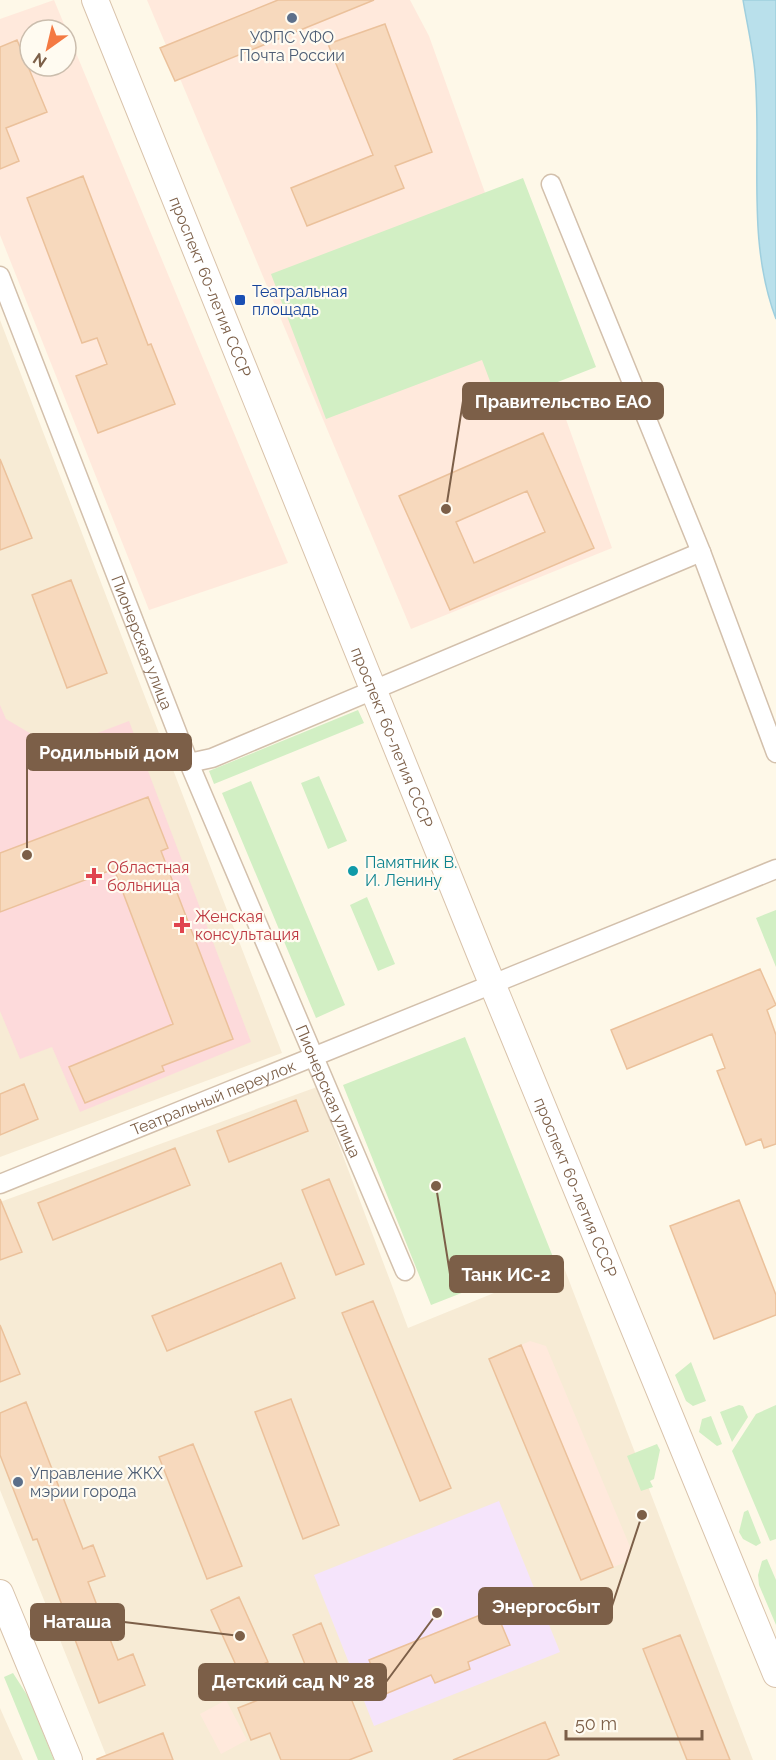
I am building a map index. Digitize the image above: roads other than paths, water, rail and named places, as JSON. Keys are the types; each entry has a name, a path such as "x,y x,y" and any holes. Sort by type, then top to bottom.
{"main road":[{"name":"проспект 60-летия СССР","path":"95,0 493,986 776,1674"},
{"path":"0,1593 69,1760"}],"street":[{"path":"551,184 701,552 776,753"},
{"name":"Пионерская улица","path":"0,276 189,763 405,1271"},
{"path":"189,763 212,758 701,552"},
{"name":"Театральный переулок","path":"0,1184 312,1056 493,986 776,869"}],"water":[{"path":"743,0 776,0 776,319 761,259 757,197 755,73"}],"place":[{"name":"УФПС УФО Почта России","path":"292,18"},
{"name":"Театральная площадь","path":"240,300"},
{"name":"Правительство ЕАО","path":"446,509"},
{"name":"Родильный дом","path":"27,855"},
{"name":"Памятник В. И. Ленину","path":"353,871"},
{"name":"Областная больница","path":"94,876"},
{"name":"Женская консультация","path":"182,925"},
{"name":"Танк ИС-2","path":"436,1186"},
{"name":"Управление ЖКХ мэрии города","path":"18,1482"},
{"name":"Энергосбыт","path":"642,1515"},
{"name":"Детский сад № 28","path":"437,1613"},
{"name":"Наташа","path":"240,1636"}]}
